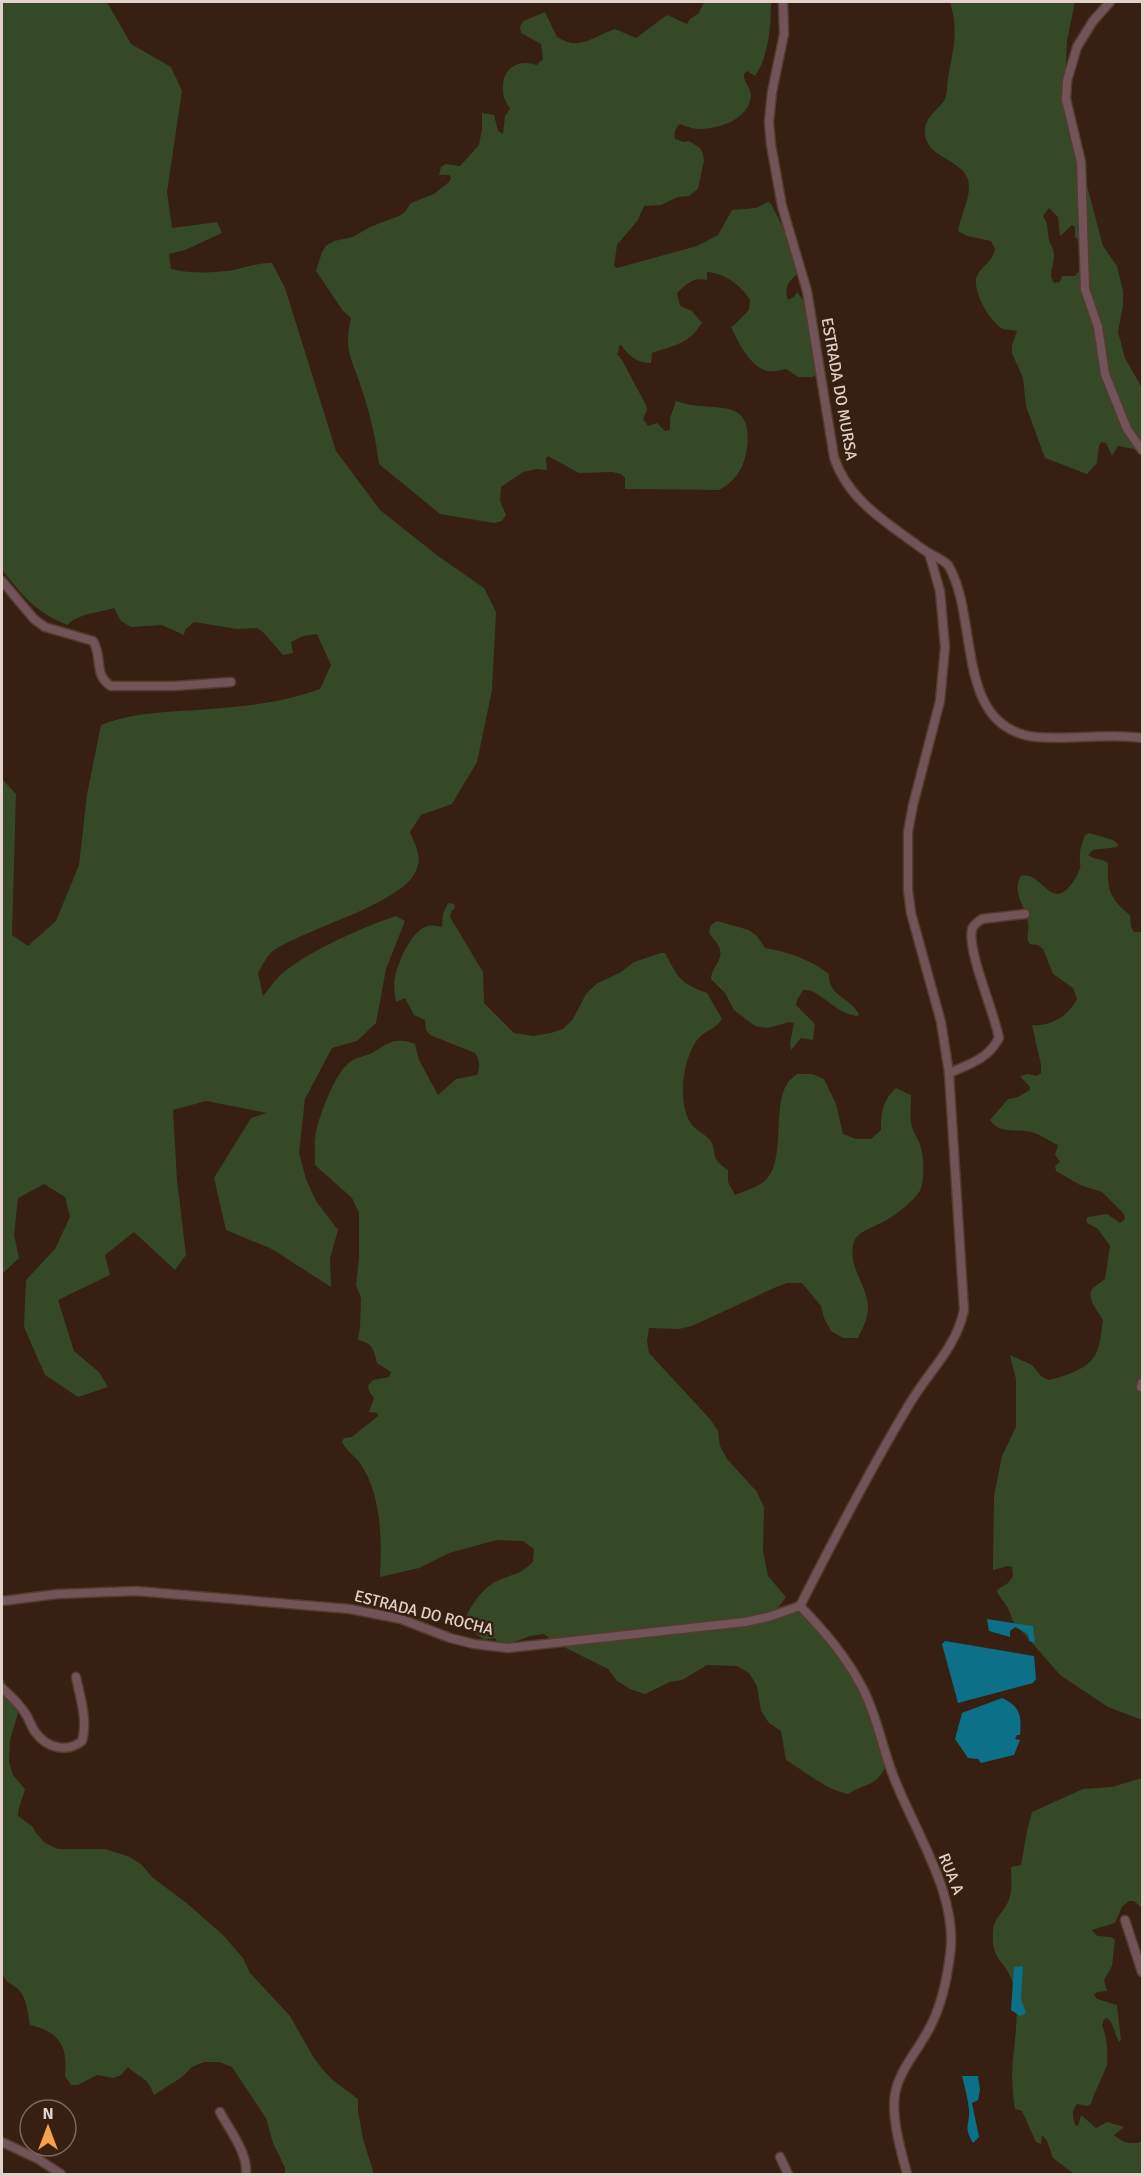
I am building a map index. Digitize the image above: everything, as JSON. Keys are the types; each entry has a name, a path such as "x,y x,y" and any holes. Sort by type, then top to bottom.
{"street":[{"name":"ESTRADA DO MURSA","path":"783,2 784,34 772,92 769,122 771,145 782,206 807,291 834,458 841,477 858,499 877,516 929,553 943,560 952,572 961,603 971,661 981,692 994,718 1017,732 1037,737 1119,735 1143,738"},
{"path":"1110,2 1093,21 1077,47 1067,81 1066,99 1081,162 1085,289 1098,327 1105,374 1128,429 1143,450"},
{"path":"800,1606 884,1446 914,1395 956,1337 964,1310 949,1073 941,1022 911,913 907,870 908,832 940,701 945,647 940,591 929,553"},
{"path":"2,581 34,619 45,627 93,641 101,675 103,680 111,686 174,686 231,682"},
{"path":"949,1073 981,1059 994,1048 999,1038 978,967 972,930 982,919 1025,914"},
{"name":"ESTRADA DO ROCHA","path":"2,1601 58,1594 136,1591 350,1609 401,1619 466,1642 508,1648 745,1622 800,1606"},
{"name":"RUA A","path":"800,1606 826,1632 847,1661 863,1690 899,1792 941,1884 949,1908 952,1932 951,1954 940,2002 931,2026 901,2077 895,2095 894,2107 907,2175"},
{"path":"2,1688 22,1710 36,1734 43,1741 60,1748 68,1748 82,1741 84,1733 76,1677"},
{"path":"1125,1920 1143,1972"},
{"path":"220,2112 241,2149 246,2175"},
{"path":"2,2142 38,2159 61,2175"},
{"path":"780,2157 788,2175"}],"green space":[{"path":"2,2 107,2 131,44 171,67 182,91 167,192 172,228 217,222 222,233 185,250 169,254 171,269 186,272 210,272 272,263 285,288 336,451 380,510 438,556 484,588 496,612 492,690 477,762 452,804 421,815 410,832 419,861 416,871 407,883 373,905 273,951 258,973 263,996 284,972 323,948 368,926 396,916 405,921 386,969 376,1023 357,1041 332,1048 305,1099 299,1153 306,1179 316,1201 338,1230 330,1258 331,1287 272,1249 226,1230 214,1178 251,1118 267,1113 206,1101 173,1110 177,1180 186,1255 175,1270 134,1232 105,1255 110,1275 58,1300 74,1351 99,1372 108,1387 78,1397 45,1375 24,1327 26,1280 55,1249 70,1217 65,1197 44,1184 18,1198 14,1235 19,1258 2,1274 2,779 16,794 12,935 28,946 56,921 79,865 87,794 101,725 128,717 266,703 293,697 320,689 331,665 317,634 303,636 291,642 293,653 283,655 257,628 237,629 194,622 185,630 184,635 162,625 131,627 121,621 114,608 83,616 67,625 37,608 16,588 2,570"},
{"path":"704,2 771,2 770,30 760,68 755,76 747,71 744,74 751,93 749,104 739,117 724,125 707,129 680,124 678,126 675,139 689,141 700,148 703,154 704,161 698,189 689,196 678,197 661,205 644,206 638,220 617,245 614,266 617,268 697,246 718,235 732,210 756,208 768,202 790,241 792,257 800,271 788,284 786,291 788,300 797,292 803,300 820,369 813,377 798,377 786,369 768,371 757,366 743,350 731,326 749,310 750,300 732,281 707,272 707,280 690,282 677,293 680,306 692,311 702,323 691,336 680,343 652,353 651,363 634,358 621,345 616,353 646,405 647,410 643,419 648,426 657,423 665,431 670,430 670,418 676,401 690,405 729,409 738,413 745,421 748,434 746,454 740,471 733,480 719,490 625,489 625,478 621,474 579,473 548,456 546,458 547,470 537,469 523,472 501,487 500,501 506,515 502,521 494,523 440,514 379,464 370,417 350,356 348,340 351,318 343,311 316,271 322,252 334,241 353,237 370,227 399,216 411,203 434,194 449,182 451,178 449,175 439,175 441,167 446,164 460,166 479,145 482,113 494,115 498,131 503,134 505,116 510,109 503,93 503,83 508,71 517,64 537,65 543,59 541,44 521,33 520,27 523,21 545,12 557,37 571,43 588,41 615,29 636,38 667,15 687,24 699,13"},
{"path":"950,2 1075,2 1067,41 1064,114 1071,142 1082,167 1103,246 1117,266 1123,291 1118,332 1125,358 1142,388 1142,454 1134,449 1118,446 1112,456 1106,443 1101,442 1097,463 1087,474 1045,458 1026,406 1023,378 1012,353 1017,331 998,326 987,313 977,289 977,276 995,249 991,241 967,236 958,231 968,197 967,177 956,165 935,152 926,140 925,126 946,96 954,40 953,13","holes":["1049,208 1058,217 1060,236 1072,225 1075,227 1075,237 1085,246 1082,267 1075,276 1062,276 1060,282 1054,283 1051,276 1054,252 1043,216"]},
{"path":"1089,833 1113,840 1118,844 1117,847 1093,850 1088,855 1108,863 1111,892 1130,915 1134,932 1142,932 1142,1720 1108,1707 1060,1675 1013,1621 1008,1608 998,1594 997,1590 1008,1583 1013,1576 1012,1567 993,1570 994,1496 1002,1456 1016,1427 1016,1379 1010,1355 1032,1365 1041,1376 1048,1380 1067,1375 1090,1362 1099,1344 1103,1320 1090,1296 1094,1287 1105,1279 1110,1246 1098,1229 1087,1223 1086,1219 1107,1214 1120,1223 1125,1219 1124,1214 1102,1192 1080,1185 1056,1171 1055,1166 1060,1162 1055,1155 1058,1145 1034,1133 999,1128 990,1120 1008,1099 1018,1097 1030,1090 1020,1076 1028,1074 1037,1076 1041,1073 1032,1025 1046,1024 1059,1019 1077,999 1073,988 1053,974 1043,949 1028,941 1027,916 1018,894 1018,882 1021,876 1032,877 1055,894 1062,893 1079,871 1081,846 1085,835"},
{"path":"448,903 454,904 455,908 450,917 483,972 484,1003 514,1033 533,1036 563,1029 573,1019 586,994 596,984 621,972 634,962 661,953 665,953 685,983 707,993 722,1019 700,1037 692,1048 683,1082 684,1106 692,1125 710,1140 715,1158 728,1170 728,1182 735,1195 759,1185 770,1175 777,1151 782,1095 788,1083 797,1074 812,1074 824,1079 836,1104 843,1134 856,1139 871,1139 881,1130 884,1107 888,1097 896,1088 911,1095 911,1123 922,1154 922,1185 917,1195 898,1213 861,1233 854,1242 853,1259 865,1291 868,1308 866,1320 858,1338 843,1338 831,1331 821,1306 802,1283 787,1283 692,1326 679,1329 649,1328 647,1341 649,1353 710,1419 718,1431 720,1446 727,1459 757,1492 764,1507 763,1551 768,1576 786,1597 778,1608 810,1617 824,1628 860,1690 888,1761 880,1776 872,1783 848,1794 839,1792 786,1760 781,1731 769,1723 761,1711 757,1686 749,1673 737,1666 707,1665 682,1680 670,1682 645,1694 630,1689 617,1681 608,1669 556,1643 544,1634 530,1636 501,1647 495,1638 484,1640 463,1624 472,1606 490,1585 523,1570 533,1562 534,1549 523,1541 497,1540 449,1553 419,1568 380,1577 381,1548 377,1504 360,1463 342,1442 344,1438 352,1437 378,1416 377,1413 369,1412 374,1398 368,1386 373,1380 389,1377 391,1372 377,1363 369,1345 358,1340 361,1298 356,1285 359,1258 359,1213 352,1198 315,1165 315,1136 329,1094 345,1066 393,1042 402,1041 415,1044 419,1060 438,1095 456,1079 477,1075 479,1064 475,1053 430,1035 426,1030 425,1020 414,1015 405,998 396,1002 395,977 407,947 422,928 442,927 443,914"},
{"path":"717,921 749,930 757,936 765,948 799,957 822,969 829,974 832,987 855,1008 858,1016 842,1011 809,990 803,990 796,1005 815,1024 813,1040 801,1038 791,1050 794,1023 789,1022 768,1028 755,1026 734,1010 725,993 711,979 720,954 718,945 709,932 711,925"},
{"path":"2,1676 18,1713 10,1740 9,1762 13,1775 25,1789 18,1816 33,1827 45,1843 58,1849 105,1849 130,1857 223,1935 243,1958 250,1973 290,2016 324,2071 358,2099 363,2139 374,2174 285,2174 285,2168 273,2143 266,2118 232,2067 219,2062 204,2062 192,2067 182,2077 154,2095 146,2081 128,2067 121,2075 113,2078 97,2075 78,2085 71,2085 65,2076 65,2057 60,2042 49,2032 30,2025 22,1995 2,1974"},
{"path":"1142,1778 1142,1908 1134,1901 1129,1901 1122,1907 1115,1923 1092,1930 1097,1936 1112,1937 1115,1940 1112,1966 1104,1980 1107,1991 1097,1992 1094,1995 1097,1999 1117,2005 1121,2040 1119,2042 1111,2022 1107,2018 1104,2019 1102,2026 1107,2044 1106,2068 1091,2104 1087,2106 1077,2104 1073,2114 1075,2125 1078,2126 1081,2115 1096,2128 1107,2122 1124,2127 1114,2135 1120,2140 1131,2143 1142,2141 1142,2174 1074,2174 1053,2158 1047,2141 1042,2135 1041,2144 1036,2142 1022,2111 1015,2109 1012,2072 1017,2006 1009,1974 994,1949 993,1927 1009,1900 1011,1867 1021,1865 1032,1812 1083,1789 1112,1787"}],"water":[{"path":"987,1619 1033,1626 1035,1643 1029,1641 1028,1634 1015,1627 1010,1631 1010,1637 989,1631"},
{"path":"945,1641 1034,1656 1036,1679 1033,1683 958,1703 942,1644"},
{"path":"1002,1698 1013,1704 1020,1717 1020,1735 1017,1735 1015,1739 1020,1740 1014,1755 981,1763 978,1759 968,1758 955,1739 962,1713"},
{"path":"1023,1966 1021,1999 1026,2013 1020,2016 1011,2010 1014,1967"},
{"path":"962,2076 978,2076 980,2090 978,2100 972,2103 979,2137 973,2143 968,2129 969,2110"}]}
